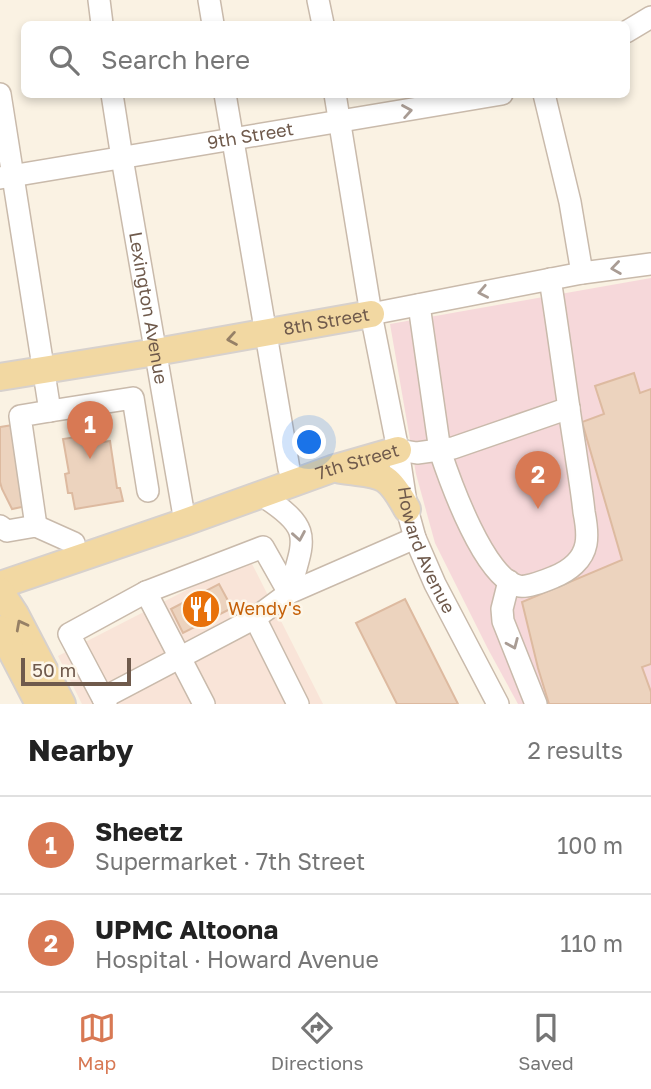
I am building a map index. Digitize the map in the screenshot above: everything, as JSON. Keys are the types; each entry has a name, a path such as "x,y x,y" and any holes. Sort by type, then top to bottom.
{"main road":[{"name":"8th Street","path":"0,377 371,314"},
{"name":"7th Street","path":"0,585 183,514 289,469 360,445 377,442 398,450"},
{"name":"7th Street","path":"0,569 74,543 261,495 332,469 398,450"},
{"path":"332,469 377,475 389,481 407,509"},
{"path":"0,591 62,704"},
{"path":"3,640 38,704"}],"street":[{"path":"99,0 102,21"},
{"path":"209,0 212,21"},
{"path":"318,0 322,21"},
{"path":"630,31 649,25"},
{"path":"0,94 6,177 50,411"},
{"name":"Lexington Avenue","path":"114,98 183,514"},
{"path":"226,98 289,469"},
{"name":"Howard Avenue","path":"336,98 371,314 407,509 415,538 435,584 498,704"},
{"name":"9th Street","path":"6,177 479,98"},
{"path":"545,98 570,202 582,273"},
{"name":"8th Street","path":"371,314 582,273 651,264"},
{"path":"419,304 440,451 447,473 490,563 503,577 521,587 568,570 578,561 586,543 587,532 550,279"},
{"path":"36,526 10,418 133,398 148,491"},
{"path":"398,450 417,453 440,451 569,408"},
{"path":"139,435 169,431"},
{"path":"261,495 282,509 298,525 302,545 289,593"},
{"path":"0,526 7,531 36,526 74,543"},
{"path":"289,593 263,547 146,592 69,634 105,701 256,618 289,593 415,538"},
{"path":"509,581 502,609 503,621 537,704"},
{"path":"146,592 204,704"},
{"path":"256,618 290,701"}],"shaded area":[{"path":"651,278 651,704 518,704 435,543 416,474 390,324"},
{"path":"249,558 323,704 82,704 58,656"}],"building":[{"path":"634,373 640,393 651,389 651,664 642,667 651,692 651,704 549,704 522,602 622,560 582,422 604,414 595,386"},
{"path":"13,425 27,506 12,509 0,482 0,427"},
{"path":"89,435 91,444 110,441 117,488 120,488 123,501 75,509 72,493 68,493 65,474 69,473 63,439"},
{"name":"Wendy's","path":"219,584 232,608 183,633 171,609"},
{"path":"405,599 458,704 397,704 356,623"}],"place":[{"name":"Sheetz","path":"90,459"},
{"name":"UPMC Altoona","path":"538,509"},
{"name":"Wendy's","path":"201,609"}]}
